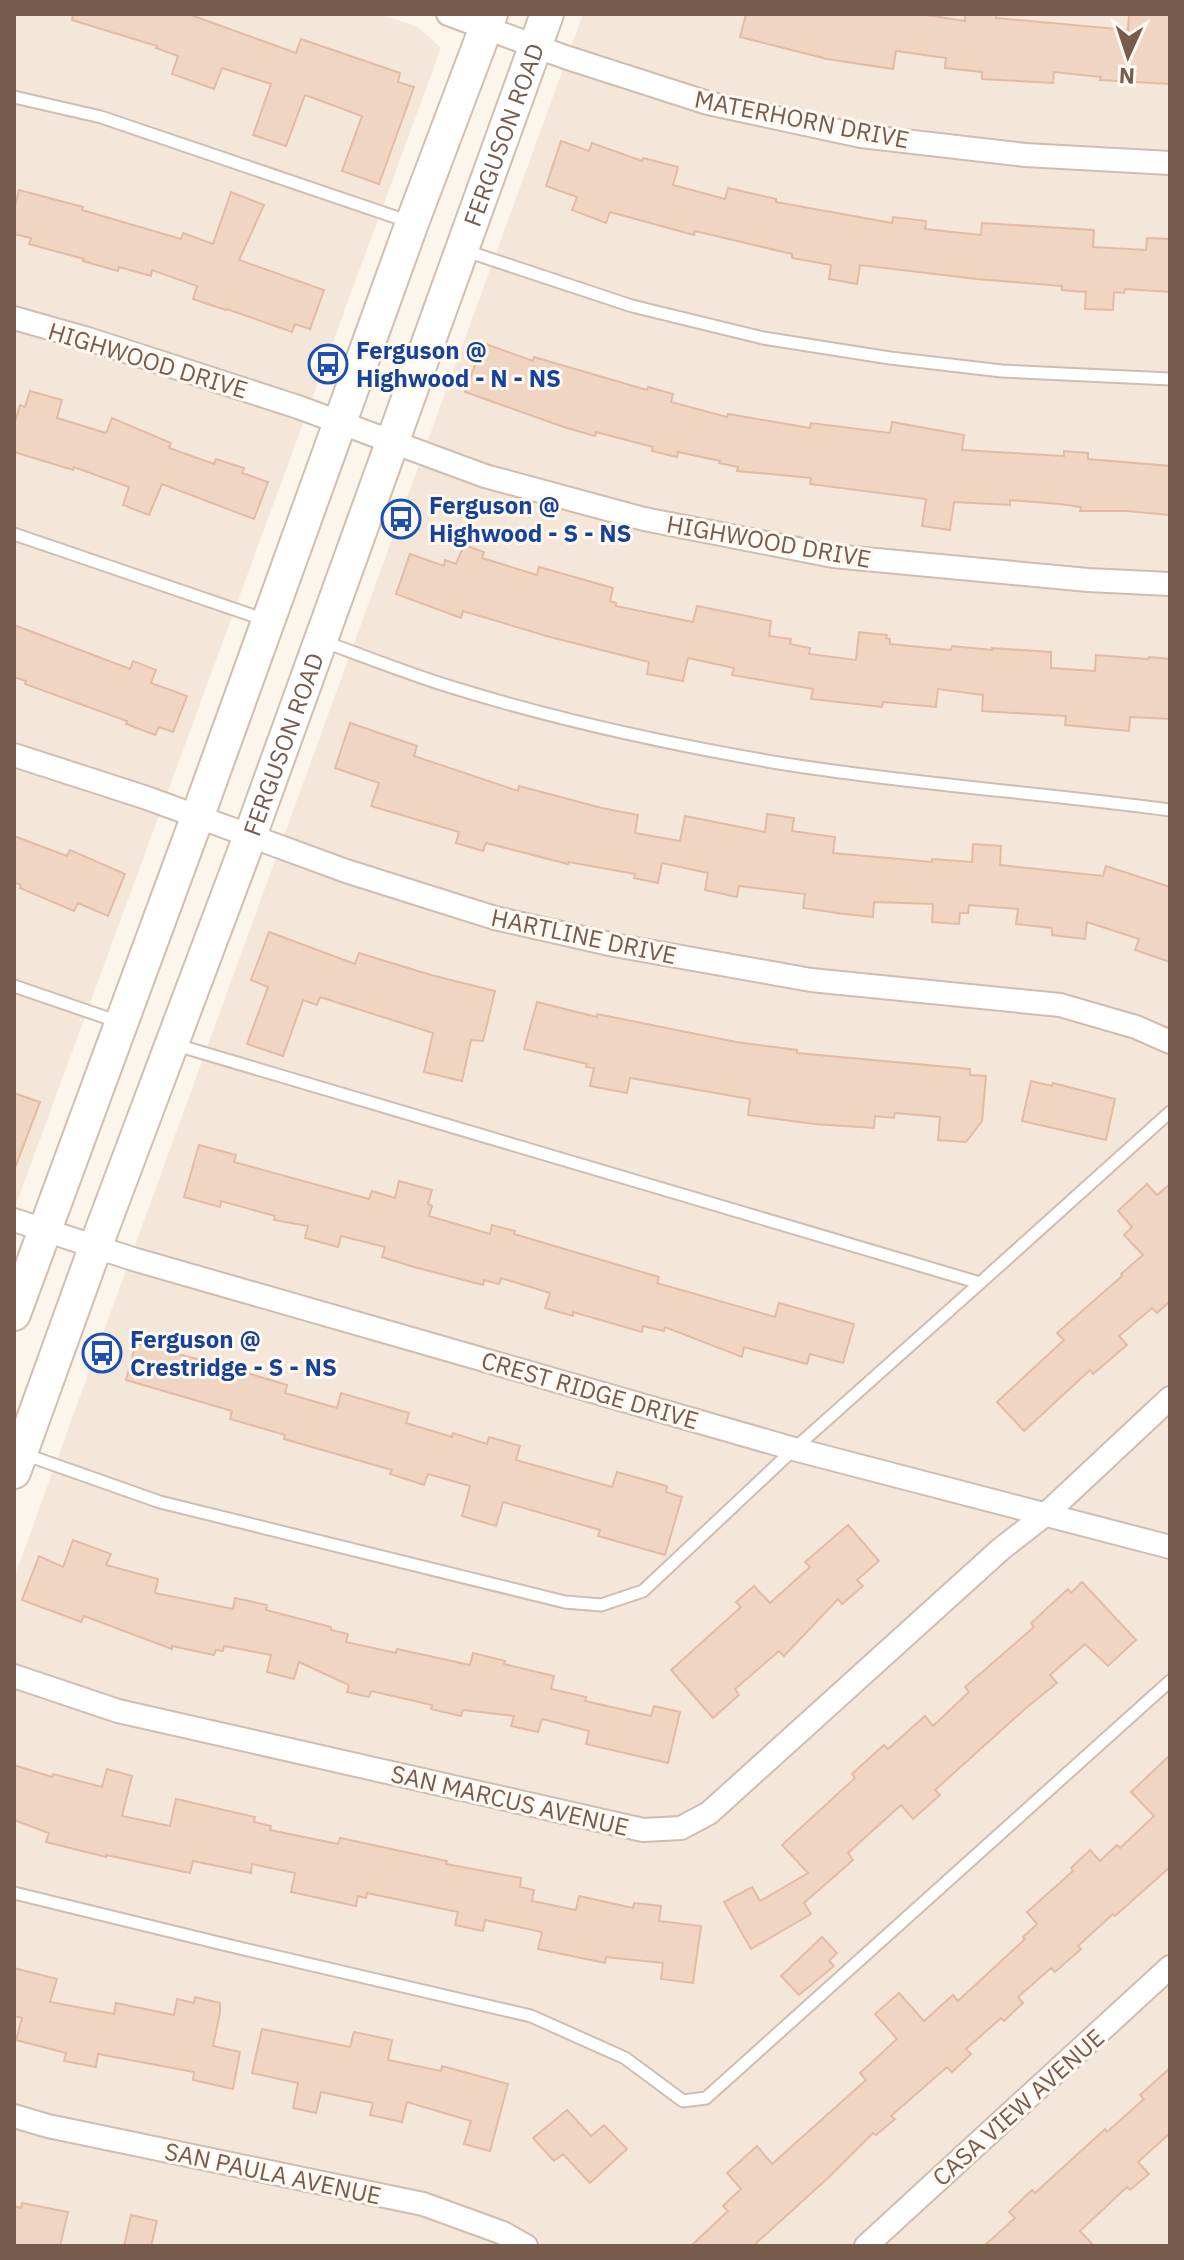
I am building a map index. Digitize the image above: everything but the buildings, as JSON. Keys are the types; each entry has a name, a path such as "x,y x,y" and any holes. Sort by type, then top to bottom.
{"main road":[{"name":"FERGUSON ROAD","path":"18,1463 250,836 547,14"},
{"path":"14,1314 412,223 489,21"}],"street":[{"name":"MATERHORN DRIVE","path":"448,14 489,21 535,46 708,103 861,136 1025,155 1170,163"},
{"name":"HIGHWOOD DRIVE","path":"14,318 88,339 340,422 485,476 644,519 833,556 1088,580 1170,584"},
{"name":"HARTLINE DRIVE","path":"14,755 147,798 346,871 495,918 614,945 811,980 1060,1005 1136,1027 1170,1042"},
{"name":"CREST RIDGE DRIVE","path":"14,1220 95,1248 794,1449 1170,1547"},
{"name":"SAN MARCUS AVENUE","path":"14,1676 118,1711 643,1830 681,1828 709,1813 1001,1549 1046,1514 1170,1398"},
{"name":"CASA VIEW AVENUE","path":"866,2246 1170,1967"},
{"name":"SAN PAULA AVENUE","path":"14,2116 48,2126 423,2204 503,2233 526,2246"}],"lane":[{"path":"14,97 101,117 412,223"},
{"path":"463,250 632,306 763,338 890,358 1002,371 1170,379"},
{"path":"14,534 267,621"},
{"path":"321,640 447,686 603,728 797,765 1170,810"},
{"path":"14,986 121,1023"},
{"path":"173,1044 980,1283"},
{"path":"18,1463 160,1502 565,1602 601,1605 643,1591 794,1449 1170,1112"},
{"path":"14,1893 531,2016 625,2058 683,2101 706,2098 1170,1681"}],"shaded area":[{"path":"14,14 380,14 418,27 441,48 14,1210"},
{"path":"583,14 1170,14 1170,2246 14,2246 14,1578"}],"place":[{"name":"Ferguson @ Highwood - N - NS","path":"328,364"},
{"name":"Ferguson @ Highwood - S - NS","path":"401,519"},
{"name":"Ferguson @ Crestridge - S - NS","path":"102,1353"}]}
